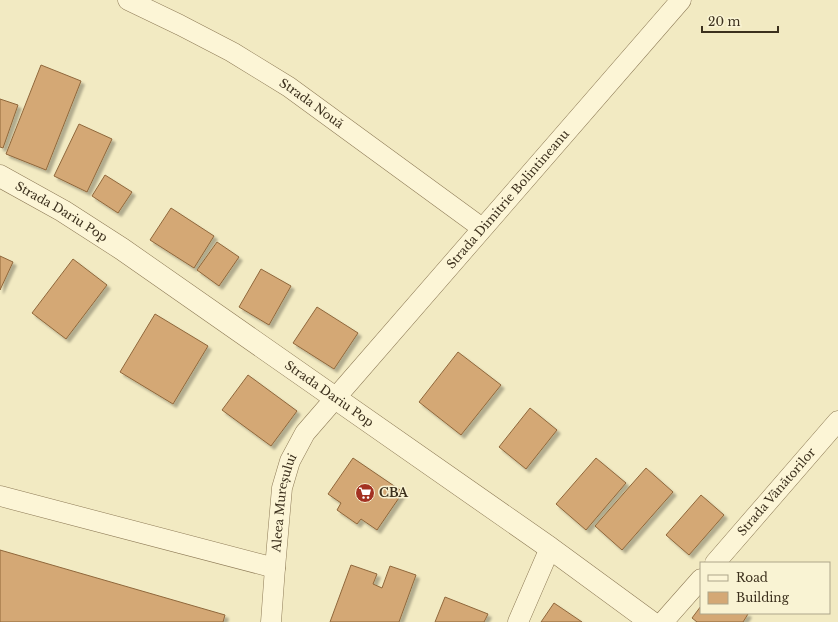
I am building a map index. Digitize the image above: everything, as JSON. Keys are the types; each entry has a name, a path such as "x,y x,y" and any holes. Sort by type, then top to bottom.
{"street":[{"name":"Strada Nouă","path":"128,0 232,52 289,87 482,228"},
{"name":"Strada Dimitrie Bolintineanu","path":"334,398 681,0"},
{"name":"Strada Dariu Pop","path":"0,176 63,211 122,249 550,548 651,622"},
{"name":"Aleea Mureșului","path":"271,622 282,488 290,461 305,433 334,398"},
{"name":"Strada Vânătorilor","path":"715,562 838,421"},
{"path":"0,496 275,568"},
{"path":"518,622 550,548"},
{"path":"663,622 700,580"}],"building":[{"path":"41,65 81,81 46,170 6,154"},
{"path":"0,99 18,105 3,148 0,147"},
{"path":"79,124 112,139 87,192 54,176"},
{"path":"105,175 132,192 118,213 92,196"},
{"path":"171,208 214,236 194,268 150,240"},
{"path":"217,242 239,257 219,286 197,270"},
{"path":"0,256 13,262 0,290"},
{"path":"73,259 107,285 66,339 32,313"},
{"path":"261,269 291,286 269,325 239,307"},
{"path":"317,307 358,333 334,369 293,343"},
{"path":"155,314 208,346 173,404 120,372"},
{"path":"458,352 501,385 461,435 419,402"},
{"path":"248,375 297,411 271,446 222,410"},
{"path":"530,408 557,430 526,469 499,447"},
{"name":"CBA","path":"353,458 403,492 377,530 361,519 357,524 337,510 341,503 328,494"},
{"path":"596,458 626,483 586,530 556,504"},
{"path":"646,468 673,492 622,550 595,526"},
{"path":"701,495 724,515 689,555 666,535"},
{"path":"0,550 225,615 223,622 0,622"},
{"path":"351,565 377,574 373,584 382,588 390,566 416,575 399,622 330,622"},
{"path":"445,597 488,614 484,622 435,622"},
{"path":"554,603 582,622 541,622"},
{"path":"700,607 700,614 748,614 743,622 697,622 692,618"}],"place":[{"name":"CBA","path":"365,493"}]}
